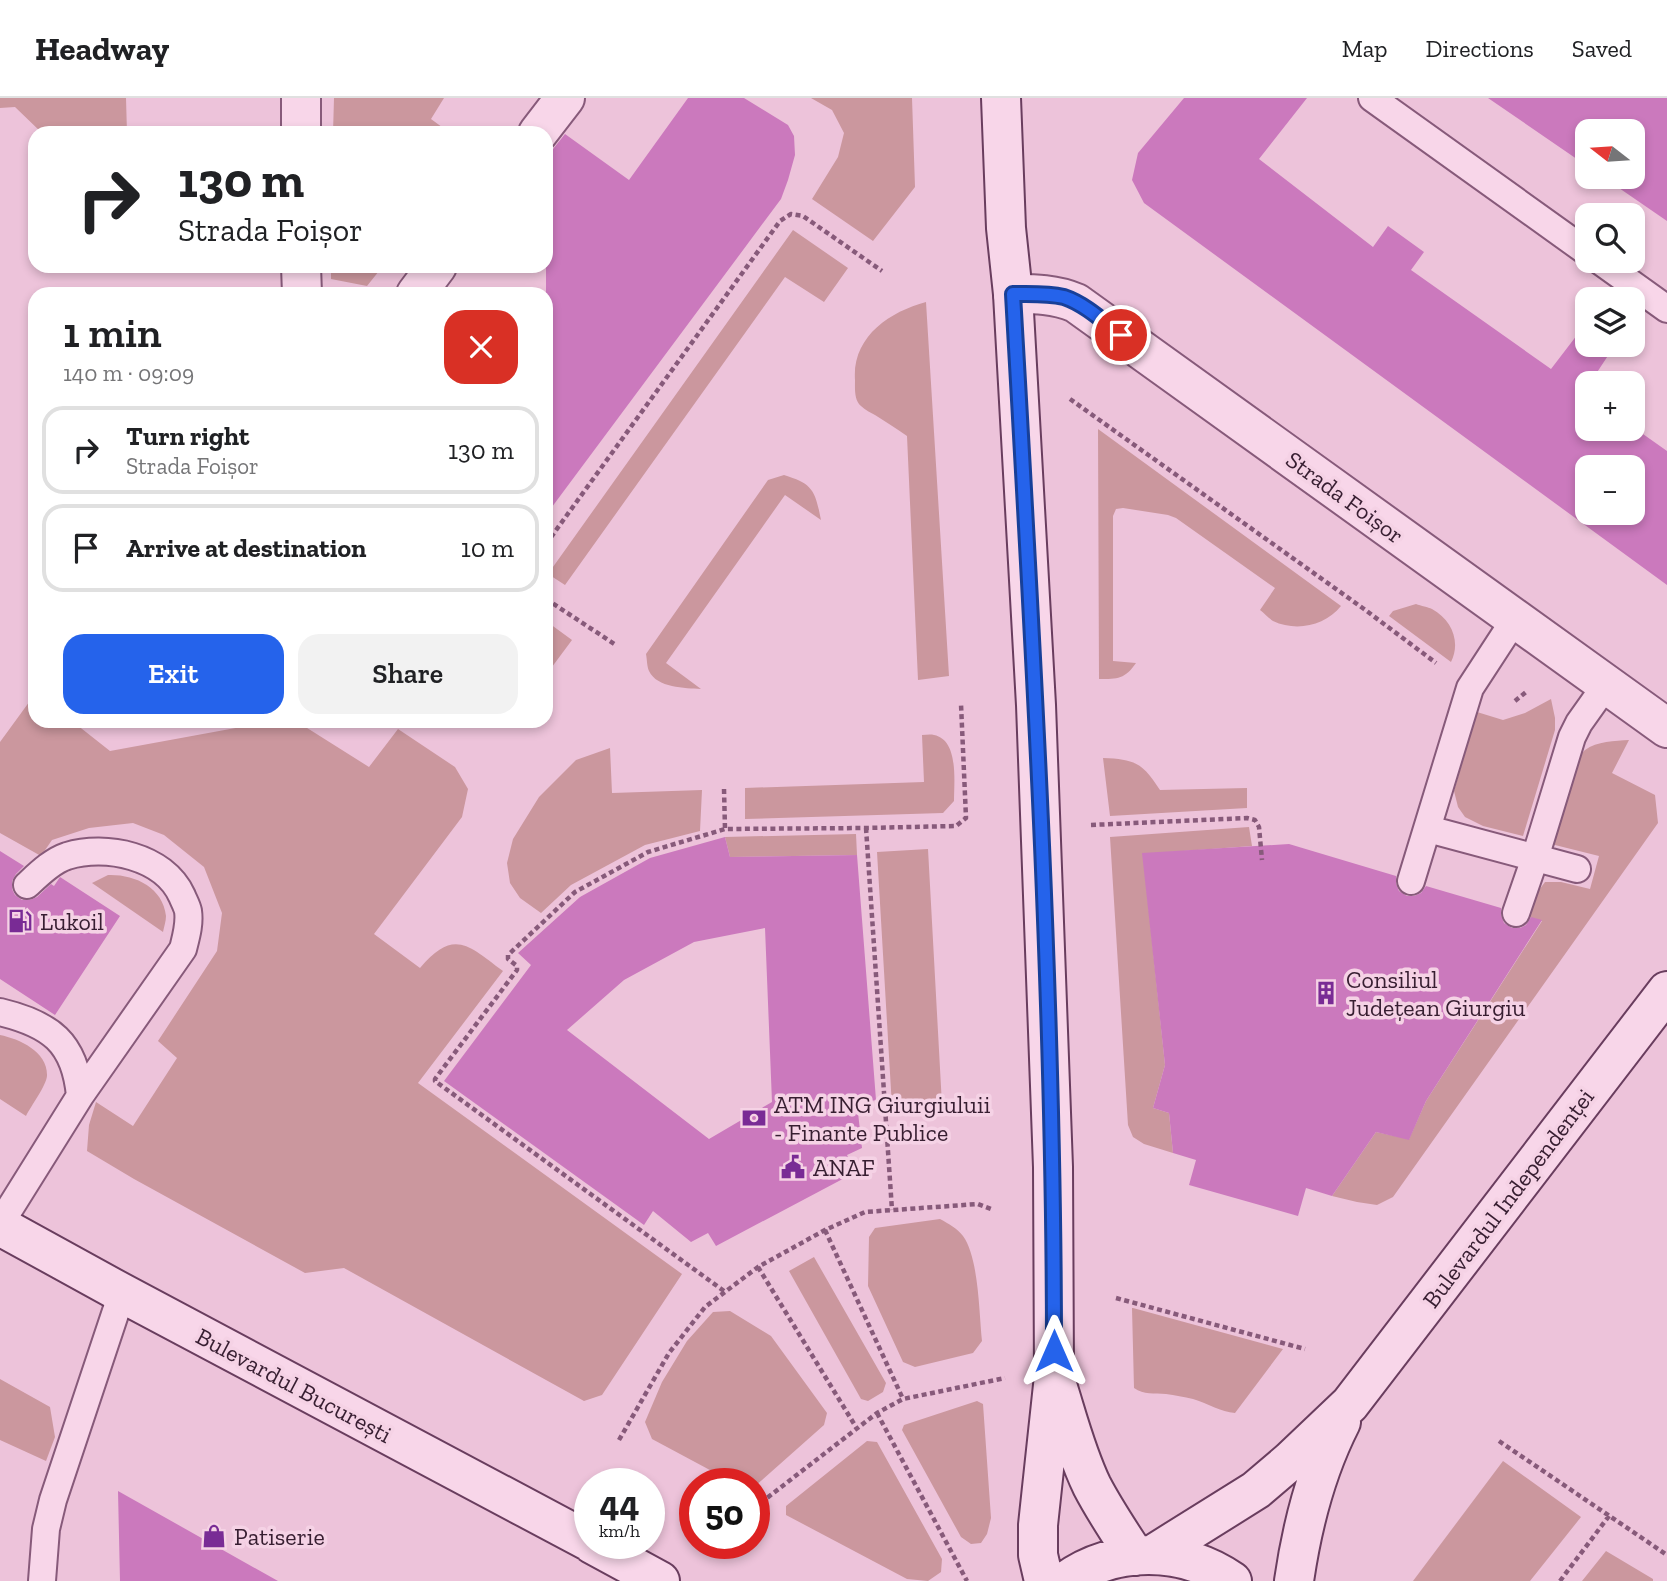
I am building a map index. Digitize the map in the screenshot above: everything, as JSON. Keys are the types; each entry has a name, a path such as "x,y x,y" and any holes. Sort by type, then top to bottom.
{"main road":[{"path":"301,98 301,126"},
{"path":"543,126 565,98"},
{"path":"1001,98 1006,228 1013,294 1038,760 1053,1167 1054,1376 1038,1525 1038,1555 1044,1581"},
{"name":"Strada Foișor","path":"1013,294 1044,293 1076,303 1667,728"},
{"name":"Bulevardul Independenței","path":"1144,1555 1256,1490 1350,1404 1667,991"},
{"name":"Bulevardul București","path":"0,1225 574,1534"},
{"path":"1054,1376 1091,1484 1112,1522 1144,1555"},
{"name":"Bulevardul Independenței","path":"1294,1581 1300,1541 1321,1466 1350,1404"},
{"path":"1066,1581 1103,1562 1144,1555 1185,1559 1215,1570 1232,1581"},
{"name":"Bulevardul București","path":"621,1559 659,1579"}],"lane":[{"path":"1372,98 1575,243"},
{"path":"1617,273 1667,309"},
{"path":"1411,881 1470,688 1515,618"},
{"path":"1516,912 1572,737 1606,685"},
{"path":"1428,829 1577,869"},
{"path":"0,1225 80,1096 183,949 188,926 188,909 178,887 162,872 131,856 106,851 64,857 27,885"},
{"path":"0,1012 21,1017 59,1039 71,1056 78,1077 80,1096"},
{"path":"42,1581 46,1529 53,1500 122,1293"}],"path":[{"path":"553,534 780,221 791,214 803,216 882,271"},
{"path":"1070,399 1470,688 1491,701 1512,703 1525,692"},
{"path":"553,605 616,646"},
{"path":"724,1291 435,1082 435,1079 517,970 508,955 575,892 648,852 725,829 956,826 966,818 961,704"},
{"path":"724,789 725,829"},
{"path":"1091,825 1247,818 1255,820 1259,827 1262,860"},
{"path":"866,828 892,1210"},
{"path":"620,1440 669,1353 705,1307 758,1267 825,1230 865,1212 978,1204 991,1209"},
{"path":"825,1230 904,1399"},
{"path":"758,1267 856,1428"},
{"path":"1116,1298 1305,1349"},
{"path":"770,1495 856,1428 904,1399 1005,1378"},
{"path":"877,1413 967,1581"},
{"path":"1499,1441 1667,1555"},
{"path":"1560,1581 1609,1516"}],"shaded area":[{"path":"0,98 126,98 127,126 35,126 15,107 0,108"},
{"path":"334,98 444,98 431,119 440,126 333,126"},
{"path":"811,98 912,98 915,187 873,241 812,199 838,157 844,133 832,110"},
{"path":"793,230 848,268 824,302 785,277 565,585 553,577 553,567"},
{"path":"331,273 377,273 367,286 331,279"},
{"path":"926,302 949,676 918,680 907,436 859,404 855,380 860,351 875,329 899,312"},
{"path":"1098,429 1341,606 1327,618 1310,625 1291,626 1273,621 1260,610 1275,588 1176,518 1116,509 1113,516 1113,661 1136,663 1120,677 1099,679"},
{"path":"784,475 807,485 817,502 821,520 785,495 666,663 701,689 672,686 658,681 649,671 646,654 768,480"},
{"path":"1416,604 1432,609 1449,625 1455,639 1451,662 1389,616 1393,611"},
{"path":"553,626 572,640 553,666"},
{"path":"1551,699 1555,730 1523,836 1483,826 1465,817 1458,807 1454,791 1477,712 1503,720 1525,713"},
{"path":"28,704 28,728 81,728 110,751 235,728 307,728 369,767 398,729 455,767 468,789 462,817 374,934 420,968 442,948 461,945 480,954 503,971 418,1083 682,1274 602,1395 584,1401 344,1268 305,1273 87,1151 89,1125 96,1102 133,1126 177,1058 158,1041 217,951 222,913 204,867 164,835 133,823 89,828 52,840 41,856 0,833 0,742"},
{"path":"922,735 942,738 951,753 954,801 943,813 745,819 745,788 924,782"},
{"path":"1629,740 1612,773 1655,795 1658,823 1393,1197 1377,1205 1332,1196 1376,1132 1409,1139 1426,1101 1542,921 1529,917 1536,894 1545,882 1561,882 1590,889 1599,856 1551,844 1580,756 1595,745"},
{"path":"610,748 612,793 702,790 700,831 645,845 571,885 541,913 520,898 510,883 507,863 513,839 539,797 576,760"},
{"path":"1103,758 1138,765 1149,774 1160,790 1247,788 1247,808 1110,816"},
{"path":"1249,827 1252,846 1143,854 1165,1065 1153,1108 1169,1113 1173,1153 1144,1144 1133,1137 1128,1125 1110,837"},
{"path":"856,834 857,855 730,857 725,837"},
{"path":"928,849 942,1105 892,1107 877,852"},
{"path":"108,875 137,880 153,890 164,906 166,916 163,932 92,883"},
{"path":"0,1035 31,1048 43,1060 46,1068 44,1085 26,1116 0,1099"},
{"path":"940,1219 953,1226 968,1246 975,1272 982,1341 973,1353 915,1367 903,1362 868,1286 869,1237 875,1228"},
{"path":"814,1257 886,1383 883,1392 868,1401 861,1399 789,1271"},
{"path":"1132,1308 1283,1349 1235,1413 1193,1399 1142,1392 1134,1388"},
{"path":"730,1311 771,1336 827,1413 824,1425 770,1473 770,1468 706,1468 652,1439 645,1422 662,1382 687,1341 713,1312"},
{"path":"0,1379 50,1407 55,1437 46,1461 0,1440"},
{"path":"977,1401 983,1404 991,1518 987,1534 981,1543 971,1544 961,1537 902,1430 904,1425"},
{"path":"867,1441 877,1442 942,1559 941,1572 928,1581 907,1579 786,1515 786,1506"},
{"path":"1503,1461 1581,1517 1530,1581 1413,1581"},
{"path":"1606,1551 1653,1579 1653,1581 1582,1581"}],"building":[{"path":"688,98 744,98 788,125 794,136 795,155 781,199 553,506 553,287 546,287 546,273 553,273 553,149 565,134 629,180"},
{"path":"1184,98 1307,98 1259,159 1373,247 1388,226 1424,252 1411,270 1551,369 1575,338 1575,357 1607,357 1598,371 1575,371 1575,441 1645,441 1645,435 1667,451 1667,585 1585,525 1645,525 1645,455 1575,455 1575,518 1144,203 1132,180 1138,153"},
{"path":"1488,98 1667,98 1667,221 1645,206 1645,203 1620,189 1645,189 1645,119 1575,119 1575,158"},
{"path":"725,837 730,857 857,855 876,1100 857,1104 862,1148 847,1155 854,1173 716,1246 708,1233 691,1242 653,1211 644,1225 444,1081 531,965 518,953 580,897 650,858","holes":["765,928 772,1102 709,1139 567,1030 624,980 694,942"]},
{"name":"Consiliul Județean Giurgiu","path":"1289,844 1396,876 1399,891 1407,896 1421,893 1426,886 1501,908 1504,923 1512,928 1526,925 1531,917 1542,920 1426,1101 1409,1140 1376,1132 1332,1196 1306,1188 1298,1216 1189,1185 1196,1160 1173,1153 1169,1113 1153,1108 1165,1065 1142,853"},
{"path":"0,851 24,866 12,881 15,895 22,900 37,897 51,884 54,886 60,877 120,916 55,1015 0,979"},
{"path":"118,1491 278,1581 120,1581"}],"place":[{"name":"Lukoil","path":"20,921"},
{"name":"Consiliul Județean Giurgiu","path":"1326,993"},
{"name":"ATM ING Giurgiuluii - Finante Publice","path":"754,1118"},
{"name":"ANAF","path":"793,1167"},
{"name":"Patiserie","path":"214,1536"}],"route":[{"path":"1054,1351 1053,1167 1036,705 1013,294 1044,293 1065,298 1121,335"}]}
